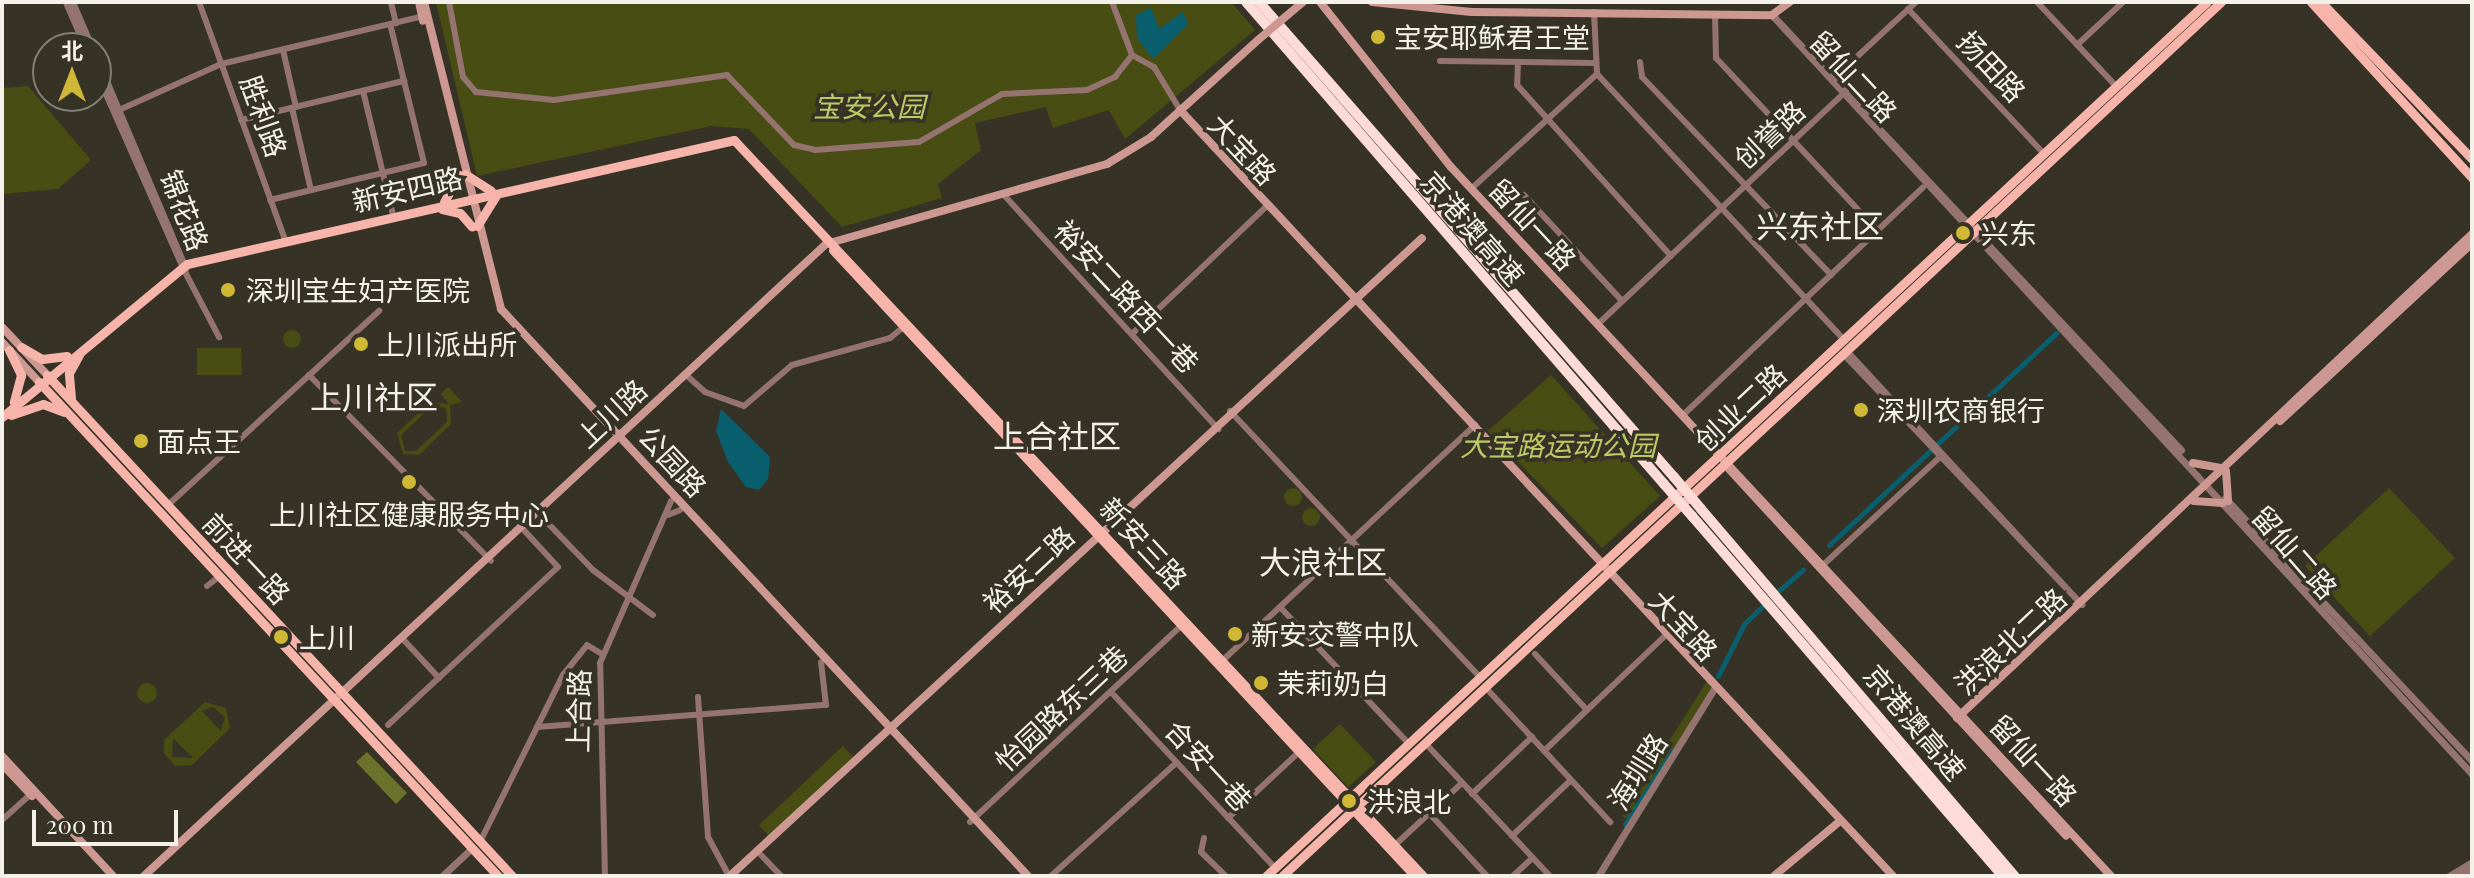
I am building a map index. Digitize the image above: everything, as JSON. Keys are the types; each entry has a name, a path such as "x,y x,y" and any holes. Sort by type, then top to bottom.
{"highway":[{"name":"京港澳高速","path":"1246,2 1669,481"},
{"name":"京港澳高速","path":"1259,2 1669,481"},
{"path":"1669,481 1764,591"},
{"name":"京港澳高速","path":"1764,591 1779,599 2015,876"},
{"name":"京港澳高速","path":"1764,591 1770,607 2003,876"}],"main road":[{"name":"公园路","path":"422,2 497,312 1028,876"},
{"name":"上川路","path":"152,876 830,244 1005,196 1107,164 1180,110 1303,2"},
{"name":"留仙一路","path":"1320,2 1471,189 2111,876"},
{"path":"1372,2 1594,12 1772,15 1790,2"},
{"name":"创业二路","path":"1369,788 1426,744 1846,354 2043,153 2207,2"},
{"name":"创业二路","path":"1266,876 1279,872 1369,788 1409,744 1718,456 2221,2"},
{"path":"2311,2 2470,165"},
{"path":"2321,2 2470,165 2472,178"},
{"name":"大宝路","path":"1180,110 1840,821"},
{"name":"新安四路","path":"2,424 7,414 45,380 184,266 728,138 830,244"},
{"path":"462,174 477,187 495,194 482,208 474,227 460,213 442,206 455,192 462,174"},
{"name":"新安四路","path":"286,243 393,215 442,206"},
{"name":"洪浪北二路","path":"1960,716 2472,234"},
{"name":"裕安二路","path":"729,876 1422,238"},
{"name":"洪浪北二路","path":"2224,470 2472,243"},
{"name":"新安三路","path":"830,244 898,332 1102,534 1299,752 1335,786"},
{"name":"新安三路","path":"830,244 1223,660 1415,876"},
{"path":"2,327 45,380"},
{"path":"6,346 45,380"},
{"path":"6,346 21,375 7,414"},
{"path":"21,347 49,360 78,352"},
{"path":"77,408 68,385 78,352"},
{"name":"前进一路","path":"45,380 77,408 168,505 476,845 512,876"},
{"name":"前进一路","path":"45,380 74,419 220,576 340,698"},
{"path":"7,414 43,404 74,419"},
{"name":"公园路","path":"618,439 671,501 889,731"},
{"path":"2193,463 2224,470 2226,502 2194,501"},
{"name":"留仙一路","path":"1726,465 1949,701 2104,876"},
{"name":"洪浪北二路","path":"1960,716 2209,484"},
{"name":"大宝路","path":"1666,634 1714,689 1893,876"},
{"name":"上川路","path":"144,876 340,698"},
{"path":"1949,701 1973,701"},
{"name":"裕安二路","path":"737,876 889,731"},
{"path":"2,756 106,876"},
{"path":"2,764 113,876"},
{"path":"1335,786 1369,788 1372,826 1332,823 1335,786"},
{"name":"公园路","path":"972,820 1020,876"},
{"path":"1774,876 1840,821"},
{"name":"新安三路","path":"1372,826 1395,845 1423,876"},
{"name":"前进一路","path":"476,845 498,876"}],"street":[{"path":"66,2 79,32"},
{"path":"72,2 85,32"},
{"name":"胜利路","path":"199,2 286,243"},
{"path":"270,200 424,163 404,81 391,2"},
{"path":"449,2 463,77 476,92 554,100 727,75 794,145 815,150 919,142 1002,94 1087,90 1115,77 1132,55"},
{"path":"1112,2 1132,55 1154,67 1180,110"},
{"path":"1834,78 1916,2"},
{"path":"2037,2 2116,86"},
{"path":"2077,45 2123,2"},
{"name":"扬田路","path":"1908,9 2043,153"},
{"path":"1594,12 1594,63 1597,74 1844,340"},
{"path":"1715,14 1716,58 1878,231"},
{"name":"留仙二路","path":"1772,15 1834,78 1844,93"},
{"name":"留仙二路","path":"1772,15 2472,761"},
{"path":"119,110 221,64 425,16"},
{"path":"283,50 311,190"},
{"path":"1440,61 1594,63"},
{"path":"1518,62 1517,85 1671,256"},
{"path":"1640,62 1642,77 1831,275"},
{"path":"1471,189 1597,74"},
{"path":"241,120 404,81"},
{"path":"363,91 393,215"},
{"name":"创誉路","path":"1597,325 1844,93"},
{"name":"锦花路","path":"112,94 184,266"},
{"name":"锦花路","path":"112,106 184,266"},
{"path":"1681,416 1923,187"},
{"path":"1524,195 1622,301"},
{"name":"裕安二路西一巷","path":"1005,196 1217,427"},
{"path":"1133,333 1268,205"},
{"name":"留仙二路","path":"1970,228 2193,463 2209,484"},
{"path":"184,266 219,337"},
{"path":"168,505 379,311"},
{"path":"688,375 705,392 744,406 792,365 898,332"},
{"path":"1846,354 2080,603"},
{"path":"309,375 489,559"},
{"path":"1232,413 1481,678"},
{"path":"1223,660 1473,426"},
{"path":"1823,565 1942,455"},
{"name":"上合路","path":"605,876 596,722 602,654 631,599 668,515 671,501"},
{"name":"留仙二路","path":"2226,502 2472,774"},
{"path":"668,515 680,510"},
{"path":"538,514 631,599 653,615"},
{"path":"388,725 558,567 522,528"},
{"path":"207,586 220,576"},
{"path":"1280,607 1409,744"},
{"name":"怡园路东三巷","path":"972,820 1182,625"},
{"path":"1544,751 1666,634"},
{"path":"403,639 439,678"},
{"path":"442,876 476,845 537,727 587,645 602,654"},
{"path":"1535,654 1587,710"},
{"path":"537,727 826,705 821,662"},
{"path":"1486,688 1610,822"},
{"name":"海圳路","path":"1598,876 1714,689"},
{"name":"合安一巷","path":"1111,692 1279,872"},
{"path":"698,697 708,837 729,876"},
{"path":"1472,794 1532,737"},
{"path":"1426,744 1550,876"},
{"path":"1228,818 1299,752"},
{"path":"1051,876 1176,763"},
{"path":"1512,836 1571,780"},
{"path":"1395,845 1462,783"},
{"path":"2,820 32,792"},
{"path":"1429,813 1487,876"},
{"path":"1204,838 1201,852 1226,876"},
{"path":"760,854 781,876"},
{"path":"1513,876 1532,858"},
{"path":"2449,876 2472,862"},
{"path":"2462,876 2472,869"}],"green space":[{"name":"宝安公园","path":"436,2 1231,2 1255,30 1125,139 1109,110 1053,128 1046,107 975,123 981,150 938,184 942,198 842,227 749,129 711,126 477,176"},
{"path":"28,86 32,91 32,112 50,112 91,160 58,189 2,194 2,88"},
{"path":"288,330 296,330 301,339 299,346 288,348 283,343 283,335"},
{"path":"197,348 241,348 242,375 197,375"},
{"name":"大宝路运动公园","path":"1551,375 1660,496 1602,548 1488,431"},
{"path":"448,387 462,402 450,405 451,424 419,455 403,454 397,433 430,402 449,404 441,394","holes":["432,406 446,408 447,422 416,451 405,451 401,435"]},
{"path":"1289,488 1297,488 1302,497 1300,504 1289,506 1284,501 1284,493"},
{"path":"2389,488 2455,558 2370,636 2305,566"},
{"path":"1307,508 1315,508 1320,517 1318,524 1307,526 1302,521 1302,513"},
{"path":"1707,681 1714,689 1632,823 1622,816"},
{"path":"147,683 154,686 157,693 154,700 147,703 140,700 137,693 140,686"},
{"path":"205,702 226,708 230,728 192,765 175,766 164,753 164,740","holes":["213,707 225,717 221,731 202,711","173,738 192,757 192,758 172,757"]},
{"path":"1340,724 1376,762 1348,787 1313,749"},
{"path":"843,746 854,758 770,837 759,825"},
{"path":"367,752 407,793 396,804 356,762"}],"water":[{"path":"1151,8 1159,29 1183,12 1188,24 1153,59 1137,38 1136,15"},
{"path":"721,409 770,457 768,479 759,490 746,487 728,462 716,431"}],"waterway":[{"path":"1829,545 2056,333"},
{"path":"1775,594 1803,570"},
{"path":"1718,676 1744,624 1768,601"},
{"path":"1625,824 1672,751"}],"place":[{"name":"宝安耶稣君王堂","path":"1378,37"},
{"name":"兴东","path":"1963,233"},
{"name":"深圳宝生妇产医院","path":"228,290"},
{"name":"上川派出所","path":"361,344"},
{"name":"深圳农商银行","path":"1861,410"},
{"name":"面点王","path":"141,441"},
{"name":"上川社区健康服务中心","path":"409,482"},
{"name":"新安交警中队","path":"1235,634"},
{"name":"上川","path":"281,637"},
{"name":"茉莉奶白","path":"1261,683"},
{"name":"洪浪北","path":"1349,801"}],"district":[{"name":"兴东社区","path":"1820,225"},
{"name":"上川社区","path":"374,396"},
{"name":"上合社区","path":"1057,435"},
{"name":"大浪社区","path":"1323,561"}]}
